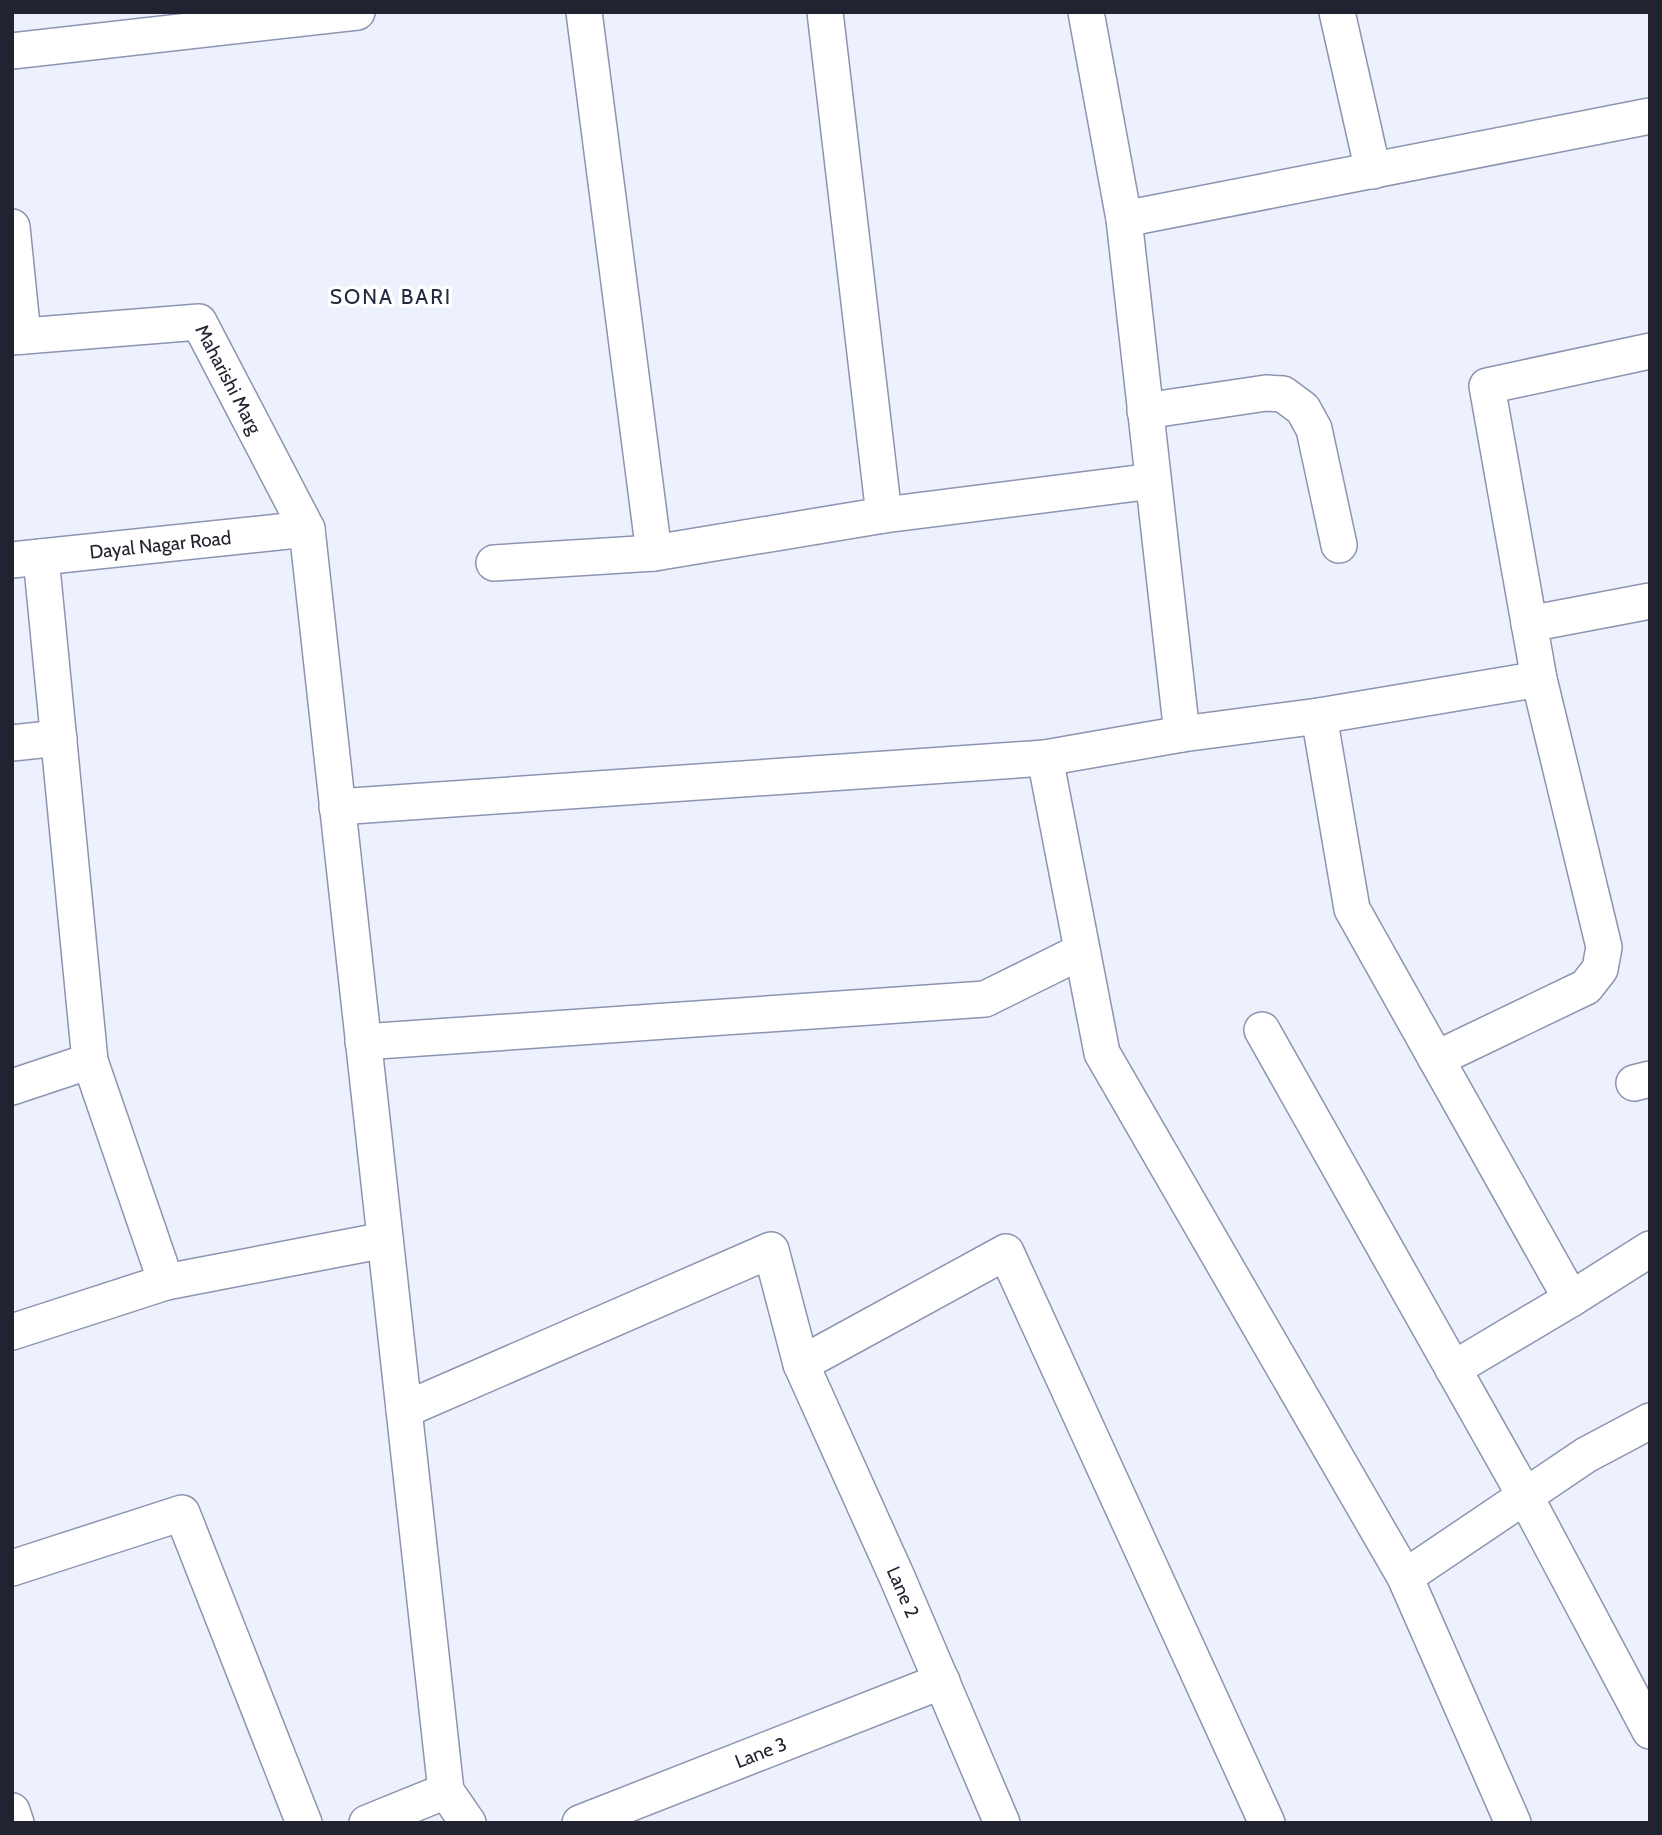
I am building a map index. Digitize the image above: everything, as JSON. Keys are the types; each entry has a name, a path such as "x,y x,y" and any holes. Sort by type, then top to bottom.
{"street":[{"path":"12,51 357,12"},
{"path":"584,12 654,554"},
{"path":"825,12 884,515"},
{"path":"1086,12 1124,219 1182,734"},
{"path":"1338,12 1373,171"},
{"path":"1124,219 1650,116"},
{"path":"12,227 18,337"},
{"name":"Maharishi Marg","path":"18,337 199,322 307,529"},
{"path":"1436,1059 1586,988 1600,969 1604,947 1539,679 1487,386 1650,351"},
{"path":"1146,411 1266,393 1283,394 1303,409 1314,429 1339,545"},
{"path":"494,563 654,554 884,515 1153,481"},
{"path":"307,529 446,1791 468,1823"},
{"name":"Dayal Nagar Road","path":"27,558 307,529"},
{"path":"27,558 59,738 90,1061 166,1282"},
{"path":"1529,624 1650,601"},
{"path":"337,807 1045,758 1539,679"},
{"path":"1319,716 1352,909 1571,1299"},
{"path":"12,743 59,738"},
{"path":"1045,758 1102,1053 1405,1577 1513,1823"},
{"path":"363,1042 985,999 1082,951"},
{"path":"1262,1030 1525,1496 1650,1731"},
{"path":"12,1087 90,1061"},
{"path":"12,1332 166,1282 385,1240"},
{"path":"1452,1369 1650,1249"},
{"name":"Lane 2","path":"404,1410 771,1250 801,1364 897,1577 1002,1823"},
{"path":"801,1364 1006,1252 1267,1823"},
{"path":"1405,1577 1586,1455 1650,1421"},
{"path":"12,1568 182,1513 304,1823"},
{"name":"Lane 3","path":"580,1823 942,1681"},
{"path":"367,1823 446,1791"},
{"path":"12,1811 16,1823"}],"district":[{"name":"SONA BARI","path":"391,296"}]}
